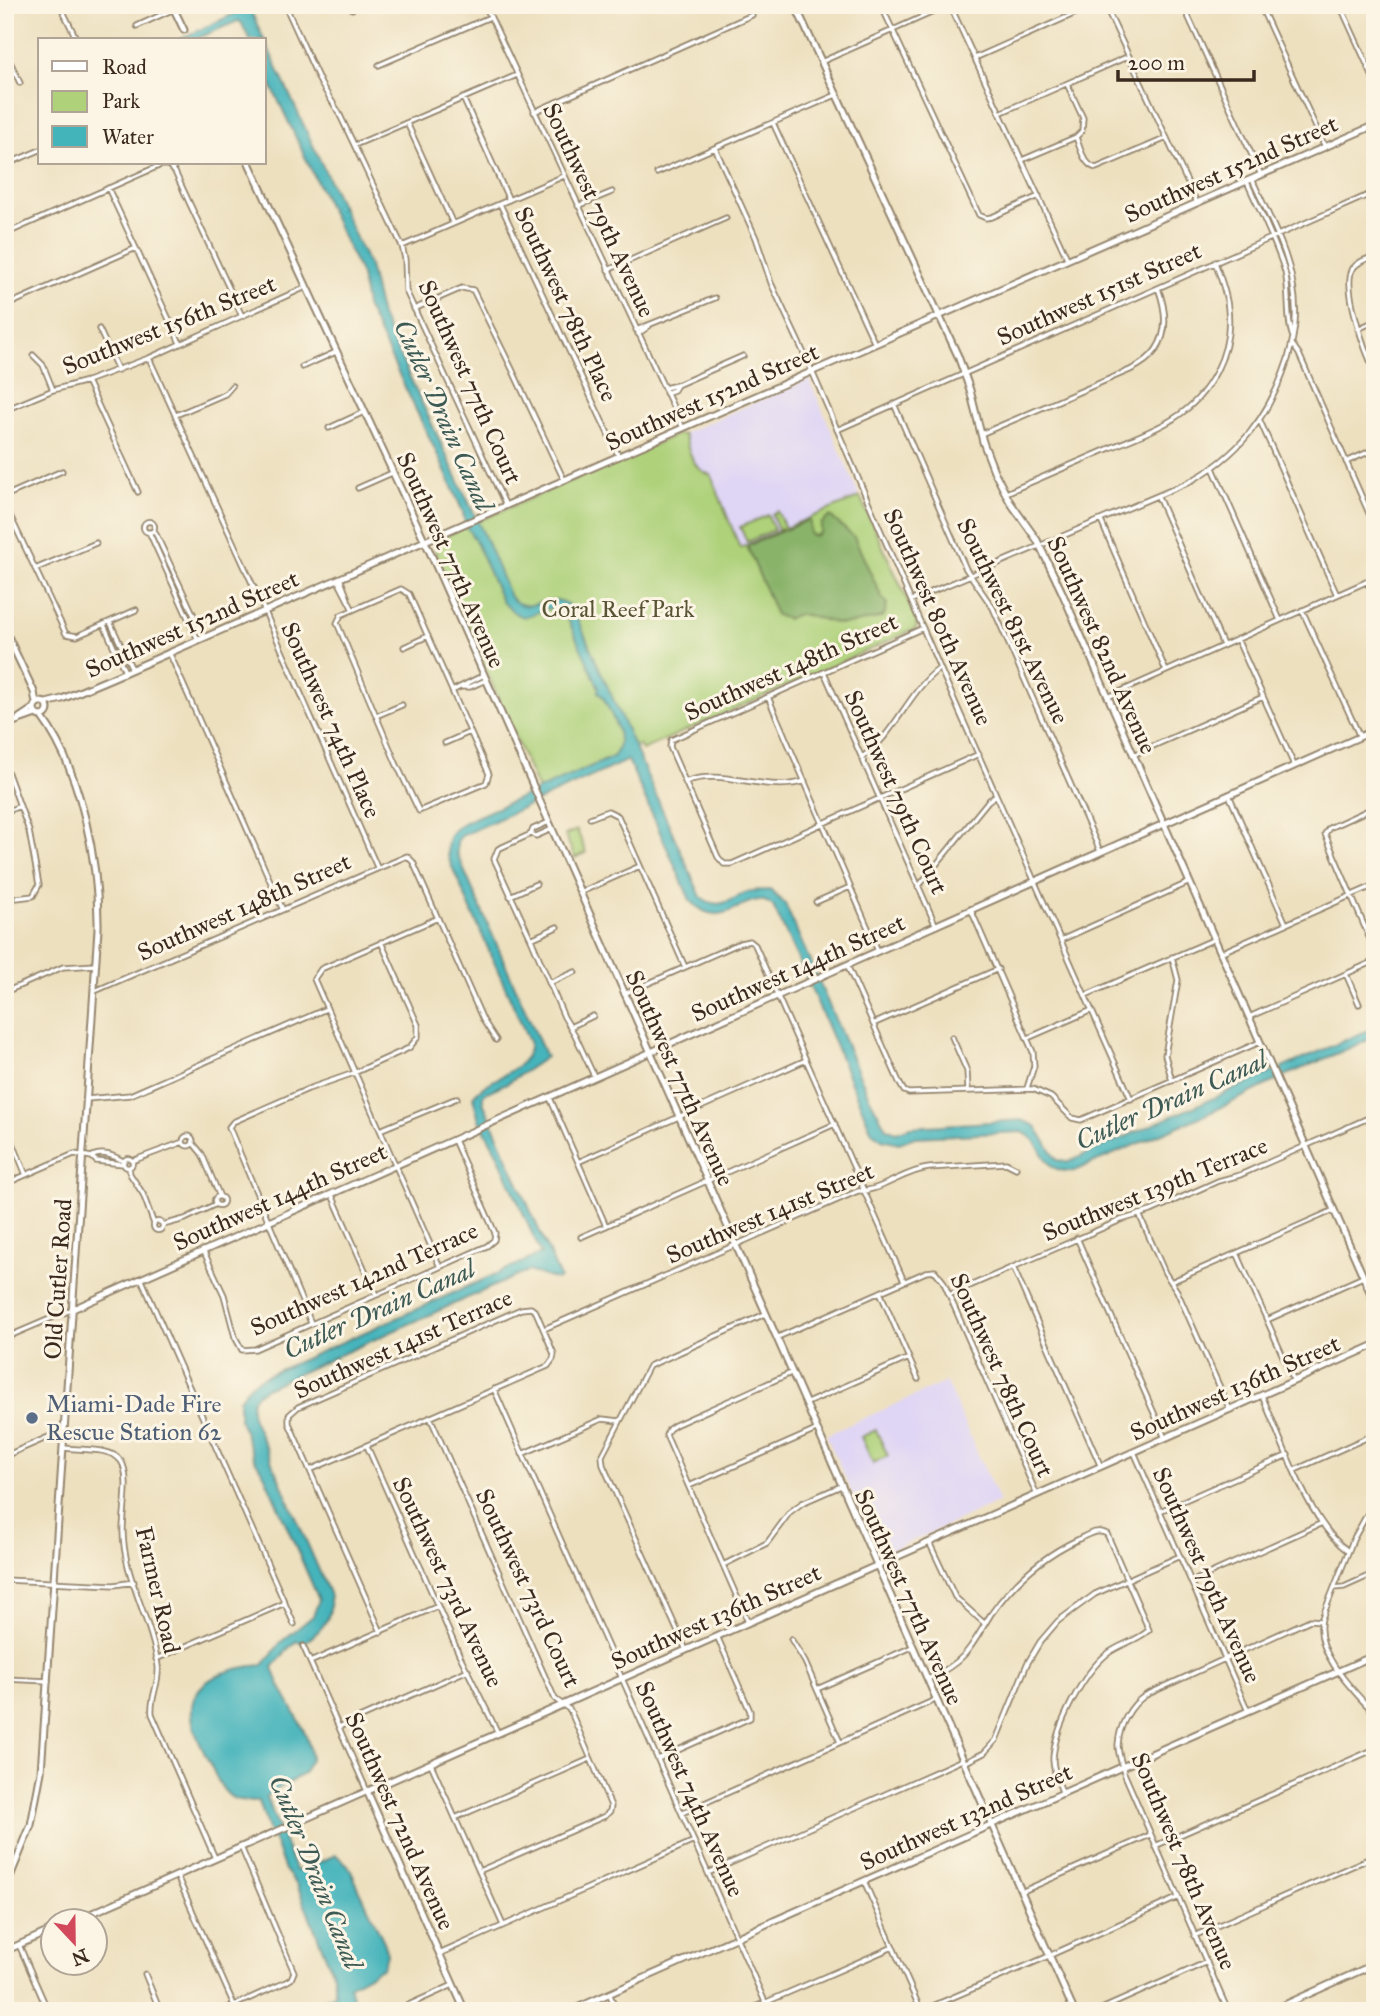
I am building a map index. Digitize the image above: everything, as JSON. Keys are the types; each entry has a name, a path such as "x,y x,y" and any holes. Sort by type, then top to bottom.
{"street":[{"path":"60,5 75,38"},
{"name":"Southwest 77th Court","path":"285,5 402,246 405,285 506,506"},
{"name":"Southwest 79th Avenue","path":"485,5 683,429"},
{"name":"Southwest 82nd Avenue","path":"795,5 965,373 988,455 1006,493 1040,546 1375,1303"},
{"path":"881,5 976,209 983,217 992,217 1039,196"},
{"path":"821,62 950,5 1068,260"},
{"path":"975,58 1094,5"},
{"path":"1105,5 1197,204"},
{"path":"1183,5 1261,175"},
{"path":"1261,5 1325,147"},
{"path":"1340,5 1375,82"},
{"path":"137,26 173,7 184,30"},
{"path":"534,112 752,15"},
{"path":"379,65 490,16"},
{"path":"5,51 20,83"},
{"path":"1000,113 1129,57"},
{"path":"355,145 517,75"},
{"path":"1022,160 1076,137 1083,129 1083,120 1067,83"},
{"path":"657,173 836,95"},
{"name":"Southwest 78th Place","path":"463,98 509,200"},
{"path":"407,123 453,224"},
{"path":"773,123 875,344"},
{"name":"Southwest 152nd Street","path":"5,724 1375,125"},
{"path":"1076,137 1086,161 1093,168 1102,167 1167,138"},
{"name":"Southwest 80th Avenue","path":"715,148 756,238 771,283 1131,1098"},
{"path":"5,165 38,151"},
{"name":"Southwest 77th Avenue","path":"249,164 425,541 1074,2011"},
{"path":"5,234 161,165 167,165 175,172 242,316"},
{"path":"402,246 564,176"},
{"path":"912,600 1101,521 1213,468 1238,447 1260,421 1276,393 1296,331 1297,317 1294,288 1277,235 1249,180"},
{"path":"1249,180 1285,273 1290,304 1290,330 1293,337"},
{"path":"108,188 180,344"},
{"path":"578,206 612,192"},
{"name":"Southwest 151st Street","path":"837,430 1375,192"},
{"name":"Southwest 78th Place","path":"500,204 619,457"},
{"path":"608,270 726,218"},
{"path":"5,306 135,248"},
{"path":"1375,256 1357,264 1351,273 1358,329 1375,371"},
{"path":"1006,493 1158,428 1183,412 1198,398 1216,373 1224,353 1228,330 1227,299 1215,262"},
{"name":"Southwest 156th Street","path":"5,411 53,390 87,381 149,358 306,287"},
{"path":"981,434 1130,370 1149,359 1160,343 1165,324 1164,305 1158,287"},
{"path":"415,309 462,288 468,288 477,297 564,481"},
{"path":"637,332 715,298"},
{"path":"1358,329 1375,321"},
{"path":"99,330 118,370"},
{"path":"1292,343 1372,515 1375,527"},
{"path":"302,367 336,352"},
{"path":"33,355 43,365 53,390"},
{"path":"664,388 677,385 743,356"},
{"name":"Southwest 74th Place","path":"149,358 377,867"},
{"path":"87,381 138,492"},
{"path":"666,393 674,390 677,385"},
{"path":"176,415 225,394 232,386"},
{"name":"Southwest 81st Avenue","path":"894,404 970,574 990,603 1100,853"},
{"path":"329,428 364,412"},
{"path":"1260,421 1337,595"},
{"path":"1346,462 1375,449"},
{"path":"1213,468 1280,620"},
{"path":"5,496 62,471"},
{"path":"358,488 392,472"},
{"path":"1158,496 1223,645"},
{"path":"5,505 64,631 71,636 77,636 136,610"},
{"path":"1101,521 1166,671"},
{"path":"152,531 201,638"},
{"path":"36,569 96,543"},
{"path":"1108,697 1375,578"},
{"path":"338,579 353,610"},
{"path":"1367,581 1375,598"},
{"path":"398,590 409,594 489,772 486,783 419,811 338,629 337,620 341,615 353,610 398,590"},
{"path":"1302,610 1360,737"},
{"path":"110,622 132,669"},
{"path":"104,625 125,672"},
{"name":"Southwest 148th Street","path":"685,782 670,747 673,739 923,628"},
{"name":"Old Cutler Road","path":"5,630 74,786 89,837 98,905 88,1098 41,1772 36,1806 5,1889"},
{"path":"404,647 428,636"},
{"path":"1237,639 1294,766"},
{"path":"169,652 282,908"},
{"path":"862,757 875,747 924,682 940,668"},
{"name":"Southwest 79th Court","path":"824,672 936,926"},
{"path":"452,691 470,687 485,677"},
{"path":"768,696 878,951"},
{"path":"1133,755 1264,697"},
{"path":"376,716 402,705"},
{"name":"Southwest 144th Street","path":"5,1338 1375,730"},
{"path":"445,743 470,732"},
{"path":"805,781 787,785 701,778 685,782 718,857 725,864 732,864 979,754"},
{"path":"5,765 31,839 39,888 32,896 17,898"},
{"path":"918,887 988,801 997,795"},
{"path":"1229,795 1286,924"},
{"path":"5,812 20,806"},
{"path":"1375,807 1332,826 1326,832 1327,842 1375,951"},
{"path":"590,818 611,811 619,818 685,967"},
{"path":"549,822 533,829 531,834 498,849 494,860 595,1078"},
{"path":"531,834 536,836 552,829"},
{"name":"Southwest 148th Street","path":"95,991 407,856 413,862 438,918"},
{"path":"579,893 640,866"},
{"path":"1061,940 1190,882"},
{"path":"510,896 536,884"},
{"path":"1220,953 1375,885"},
{"path":"816,902 850,887"},
{"name":"Southwest 79th Court","path":"971,910 1028,1038 1034,1060 1027,1088"},
{"path":"440,1267 315,983 317,973 438,918 482,1020 496,1040"},
{"path":"531,939 557,928"},
{"path":"1086,995 1214,939"},
{"path":"624,994 748,941 754,944 779,996 904,1281 776,1338"},
{"path":"312,1324 229,1127 233,1122 308,1089 354,1073 409,1048 418,1035 417,1023 381,942"},
{"path":"1172,957 1178,980 1164,1055 1172,1081"},
{"path":"1249,1017 1375,961"},
{"path":"5,992 65,967 96,965"},
{"path":"847,965 906,1093 1027,1088 1051,1097 1076,1120 1085,1119 1260,1042"},
{"path":"873,1024 998,969"},
{"path":"549,983 575,972"},
{"path":"1346,974 1359,1004"},
{"path":"88,1098 128,1096 326,1009"},
{"path":"1028,1038 1092,1010"},
{"path":"570,1027 593,1016"},
{"path":"952,1037 965,1068 968,1090"},
{"path":"578,1162 807,1060"},
{"path":"380,1130 457,1098"},
{"path":"550,1098 606,1226"},
{"path":"1372,1116 1375,1129"},
{"name":"Southwest 139th Terrace","path":"949,1295 1077,1238 1240,1175 1372,1116"},
{"path":"582,1237 835,1124"},
{"path":"11,1138 26,1175"},
{"name":"Southwest 142nd Terrace","path":"203,1250 225,1298 234,1337 240,1348 255,1349 487,1246 496,1238 454,1140"},
{"path":"183,1142 187,1146 193,1143 200,1152 220,1197 215,1199 216,1204 185,1219 163,1225 158,1230 154,1228 143,1194 130,1174 132,1161 183,1142"},
{"path":"5,1184 74,1154 92,1157 96,1161 123,1163 128,1158 132,1161"},
{"path":"92,1157 98,1154 113,1156 129,1167"},
{"name":"Southwest 141st Street","path":"544,1329 858,1191 871,1191 924,1168 1006,1163 1016,1168"},
{"path":"332,1194 376,1295"},
{"path":"1173,1281 1334,1210"},
{"path":"1139,1214 1165,1273 1173,1281 1230,1410"},
{"path":"1077,1238 1165,1438"},
{"path":"1237,1253 1294,1381"},
{"path":"1013,1267 1101,1466"},
{"name":"Southwest 78th Court","path":"904,1281 933,1270 942,1277 1037,1495"},
{"path":"141,1278 294,1624"},
{"path":"1267,1320 1363,1278"},
{"path":"880,1292 918,1378"},
{"name":"Southwest 141st Terrace","path":"310,1471 288,1421 290,1413 298,1407 521,1309 531,1308 536,1312 544,1329"},
{"path":"686,1650 601,1459 651,1364 765,1314"},
{"path":"381,1632 310,1471 543,1369 553,1359 553,1351 544,1329"},
{"name":"Southwest 136th Street","path":"103,1908 1375,1345"},
{"path":"805,1404 909,1358"},
{"path":"748,1622 667,1432 680,1422 791,1373"},
{"name":"Southwest 74th Avenue","path":"494,1389 769,2011"},
{"path":"1262,1395 1321,1524 1348,1551"},
{"name":"Southwest 73rd Court","path":"430,1418 555,1699 570,1710 610,1804 610,1811 603,1817 479,1871"},
{"path":"523,1454 602,1419 620,1421"},
{"path":"689,1486 816,1430"},
{"path":"5,1456 55,1434 65,1433"},
{"path":"1295,1470 1375,1434"},
{"name":"Southwest 73rd Avenue","path":"366,1446 498,1733"},
{"name":"Farmer Road","path":"64,1448 107,1452 122,1461 126,1476 124,1543 156,1659 158,1676 151,1701 153,1718 215,1858"},
{"name":"Southwest 79th Avenue","path":"1134,1452 1248,1711"},
{"path":"1160,1511 1288,1455"},
{"path":"723,1564 767,1543 790,1512 802,1503 841,1486"},
{"path":"1375,1500 1348,1551 1321,1621 1320,1632 1341,1679 1375,1714"},
{"path":"1191,1582 1321,1524"},
{"path":"926,1679 958,1662 1011,1590 1048,1556 1088,1535 1103,1532 1109,1537 1149,1630 1107,1654 1090,1670 1079,1688 1054,1753 1055,1772 1063,1794"},
{"path":"929,1542 955,1597 985,1624"},
{"path":"708,1872 984,1753 996,1740 1027,1664 1049,1631 1081,1603 1180,1556"},
{"path":"1334,1588 1344,1587 1375,1573"},
{"path":"5,1580 114,1585 134,1582"},
{"path":"156,1659 285,1603"},
{"path":"310,1662 438,1606"},
{"path":"1225,1658 1310,1620 1321,1621"},
{"path":"658,1759 750,1718 750,1712 717,1636"},
{"path":"791,1639 840,1742"},
{"name":"Southwest 72nd Avenue","path":"303,1646 464,2011"},
{"path":"817,1689 912,1647"},
{"name":"Southwest 132nd Street","path":"570,2011 1375,1655"},
{"name":"Southwest 78th Avenue","path":"1225,1658 1146,1695 1134,1706 1124,1723 1118,1745 1122,1767 1150,1835 1228,2011"},
{"path":"339,1727 468,1670"},
{"path":"5,1679 48,1681"},
{"path":"682,1813 935,1700"},
{"path":"1155,1846 1375,1749"},
{"path":"455,1818 590,1759"},
{"path":"430,1763 503,1925"},
{"path":"1021,1892 1150,1835"},
{"path":"439,1954 694,1841"},
{"path":"221,2011 286,1982 293,1974 293,1967 241,1847"},
{"path":"1195,1936 1375,1856"},
{"path":"177,1875 234,2005"},
{"path":"864,1881 921,2011 1177,1898"},
{"path":"5,1951 38,1936"},
{"path":"19,1945 48,2011"},
{"path":"746,2011 893,1947"},
{"path":"1097,2011 1207,1962"},
{"path":"1271,2011 1375,1964"},
{"path":"145,1974 160,2011"},
{"path":"395,2011 453,1985"},
{"path":"609,1993 617,2011"}],"shaded area":[{"path":"809,379 860,497 740,548 711,476 700,472 695,466 684,436 680,435"},
{"path":"946,1382 999,1502 883,1554 878,1551 826,1435"}],"green space":[{"name":"Coral Reef Park","path":"678,434 684,435 690,454 700,469 711,475 740,548 783,529 778,530 772,514 777,511 785,528 860,497 917,621 916,629 642,750 639,745 538,790 435,552 435,542"},
{"path":"768,515 774,530 747,542 740,527"},
{"path":"830,516 854,537 887,604 884,616 845,624 807,615 787,619 776,615 747,546 810,519 810,534 815,536 821,532 821,524"},
{"path":"577,830 586,853 575,858 565,835"},
{"path":"876,1430 888,1456 873,1463 861,1437"}],"water":[{"path":"231,5 248,5 263,38 249,38 238,21 198,38 182,38 234,14 236,10"},
{"name":"Cutler Drain Canal","path":"266,44 369,266 381,316 484,535 510,597 526,605 558,600 574,611 701,897 719,904 747,892 770,890 785,904 869,1097 886,1128 896,1132 910,1127 1022,1120 1036,1126 1057,1160 1068,1162 1375,1027 1375,1037 1074,1171 1054,1168 1036,1143 1022,1132 915,1137 899,1143 882,1139 872,1132 773,906 763,901 754,901 725,913 714,914 703,911 690,900 628,760 461,836 457,842 457,854 546,1057 509,1082 487,1092 483,1096 483,1102 560,1278 557,1280 528,1271 268,1387 258,1393 251,1403 253,1419 329,1593 330,1601 329,1615 322,1627 305,1642 297,1641 273,1667 306,1735 311,1759 303,1774 266,1796 295,1869 298,1871 336,1855 348,1865 385,1944 387,1954 383,1967 349,1986 356,2011 348,2011 344,2004 340,2003 321,2011 298,2011 335,1994 333,1974 297,1885 285,1870 270,1836 259,1801 236,1799 225,1791 201,1745 192,1716 197,1692 205,1684 226,1672 263,1665 281,1642 313,1616 319,1600 265,1476 253,1456 239,1417 239,1399 251,1383 261,1378 541,1254 497,1153 479,1120 473,1097 524,1060 529,1041 449,860 447,847 452,832 467,821 613,757 619,743 614,719 598,692 599,688 565,613 550,608 524,617 502,602 475,540 465,525 463,512 441,462 366,306 361,275 266,74"}],"place":[{"name":"Miami-Dade Fire Rescue Station 62","path":"32,1418"}]}
